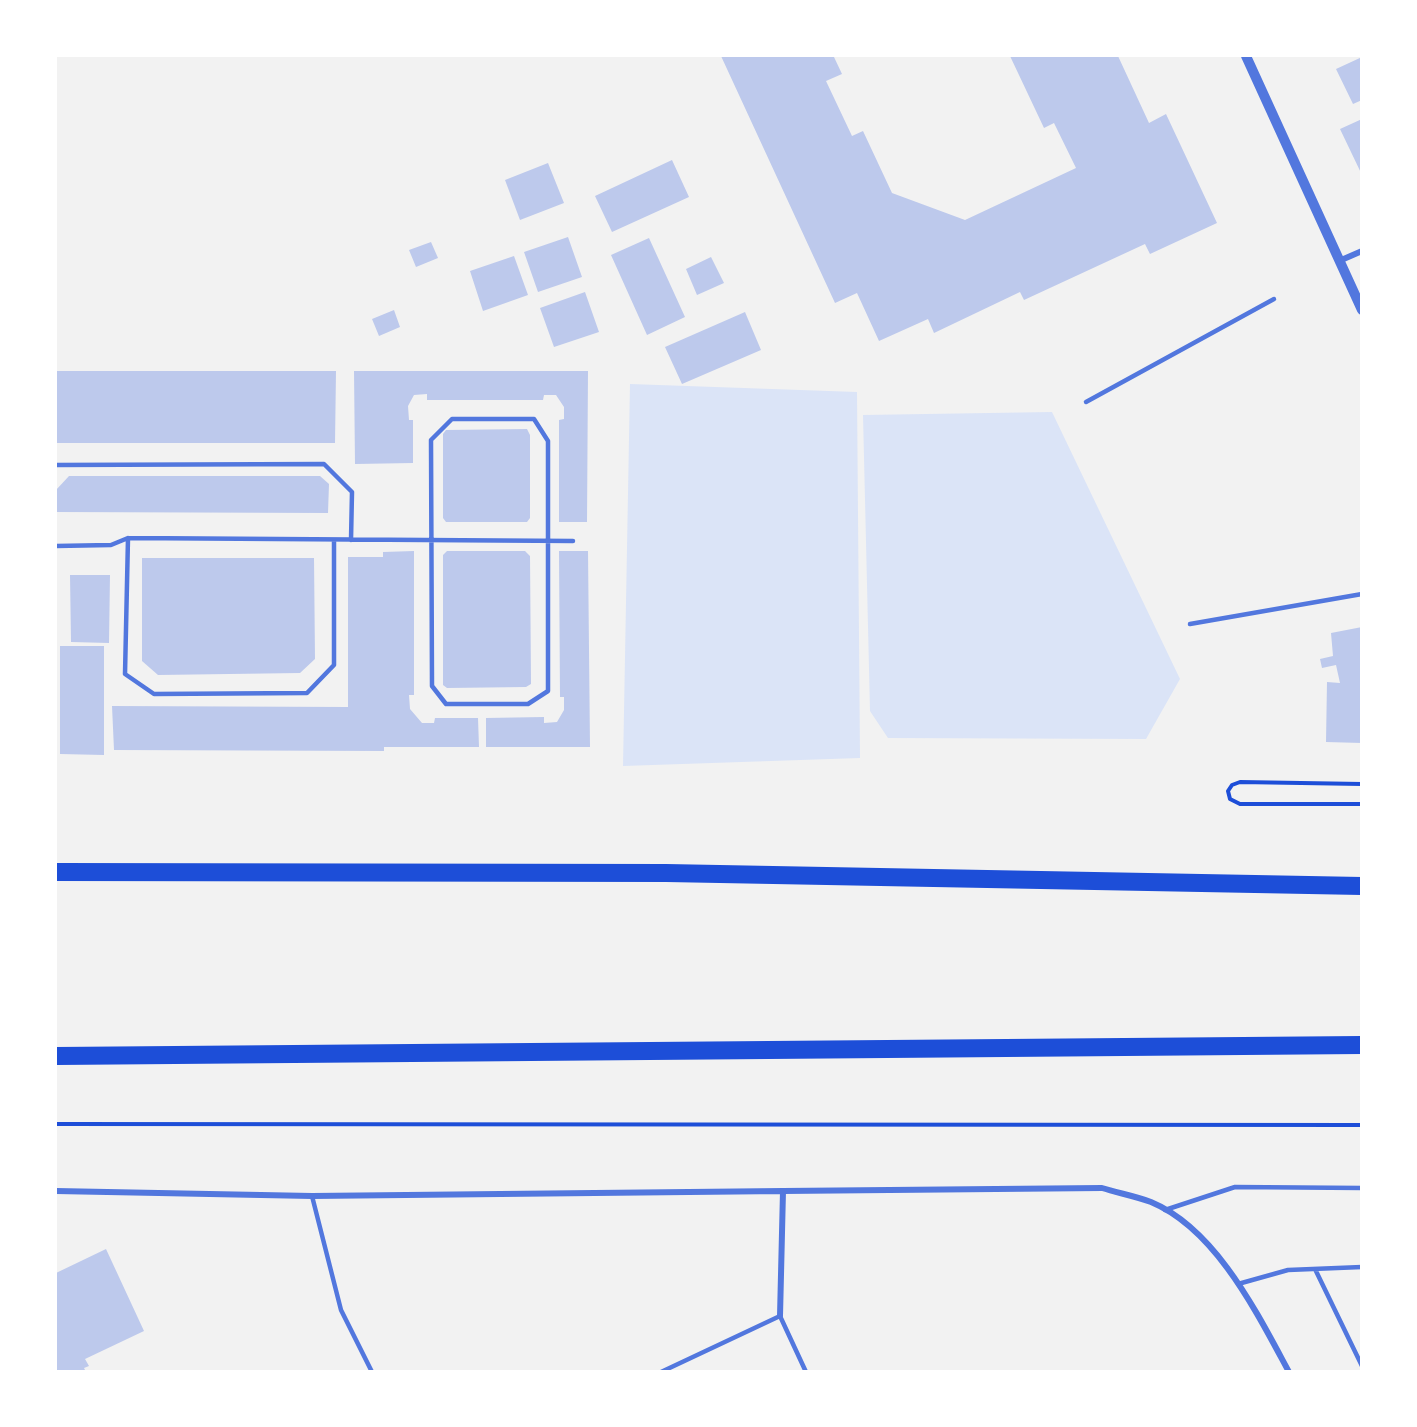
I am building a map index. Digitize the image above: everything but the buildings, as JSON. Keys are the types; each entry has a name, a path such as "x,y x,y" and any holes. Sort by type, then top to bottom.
{"highway":[{"path":"56,872 666,873 1362,886"},
{"path":"56,1056 1362,1045"}],"street":[{"path":"1246,56 1362,310"},
{"path":"1340,261 1362,251"},
{"path":"56,1191 312,1196 1102,1188 1151,1202 1165,1210 1181,1220 1215,1253 1238,1284 1289,1371"},
{"path":"780,1316 783,1191"}],"lane":[{"path":"1086,402 1274,299"},
{"path":"452,419 534,419 548,441 548,691 528,704 446,704 432,686 432,540 431,440 452,419"},
{"path":"56,465 324,464 352,492 351,540"},
{"path":"128,538 125,674 154,694 307,693 334,665 334,540"},
{"path":"56,546 111,545 128,538 573,541"},
{"path":"1190,624 1362,594"},
{"path":"1165,1210 1235,1187 1362,1188"},
{"path":"312,1196 341,1310 372,1371"},
{"path":"1238,1284 1288,1270 1362,1267"},
{"path":"1315,1269 1362,1366"},
{"path":"662,1371 780,1316 806,1371"}],"path":[{"path":"1362,784 1240,782 1232,785 1228,791 1230,799 1240,804 1362,804"},
{"path":"56,1124 1362,1125"}],"shaded area":[{"path":"630,384 857,392 860,758 623,766"},
{"path":"1052,412 1180,679 1146,739 888,738 870,711 863,415"}]}
